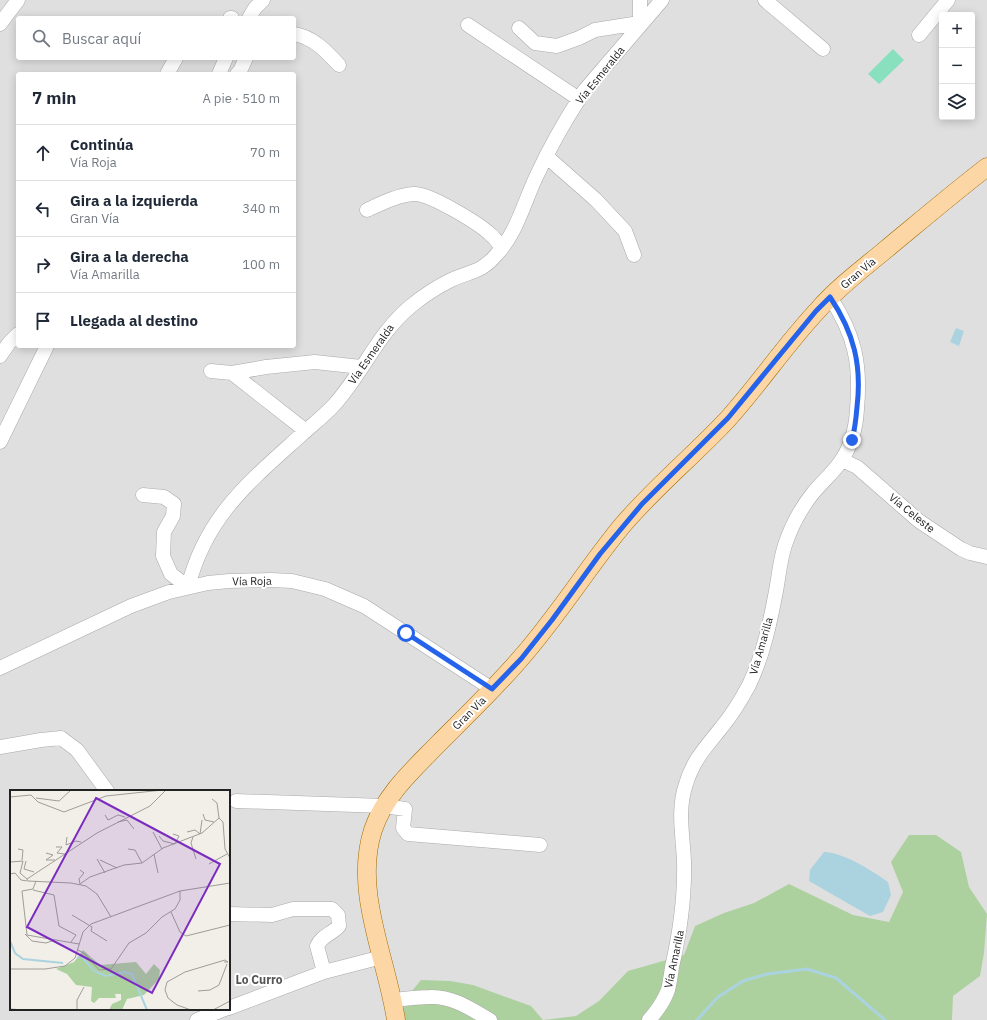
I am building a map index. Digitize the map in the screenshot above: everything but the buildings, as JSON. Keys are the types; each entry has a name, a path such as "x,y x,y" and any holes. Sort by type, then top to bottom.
{"main road":[{"name":"Gran Vía","path":"396,1020 369,899 366,872 367,858 373,831 390,796 405,778 521,659 552,620 600,554 642,504 728,418 816,311 830,297 922,219 987,167"}],"street":[{"path":"0,24 18,0"},
{"path":"250,16 255,8 263,0"},
{"path":"518,28 535,43 557,46 595,30 633,24 640,25 640,0"},
{"name":"Vía Esmeralda","path":"188,587 201,548 221,514 262,470 334,406 386,331 410,307 441,285 466,273 481,268 502,248 514,229 546,156 584,91 662,0"},
{"path":"765,0 823,50"},
{"path":"919,35 948,0"},
{"path":"468,25 579,99"},
{"path":"296,34 303,35 324,48 339,65"},
{"path":"168,72 175,60"},
{"path":"220,72 225,60"},
{"path":"239,72 245,60"},
{"path":"546,156 596,200 625,231 634,255"},
{"path":"367,210 396,198 415,194 434,200 463,216 490,234 502,248"},
{"name":"Vía Amarilla","path":"650,1020 660,1006 667,991 680,930 684,879 680,810 685,785 698,757 733,712 756,669 762,651 776,591 781,560 797,517 812,494 842,460 852,440 855,430 859,396 857,358 850,334 830,297"},
{"path":"0,356 16,336"},
{"path":"0,442 46,348"},
{"path":"211,371 232,373 266,367 315,362 362,366"},
{"path":"232,373 306,431"},
{"name":"Vía Celeste","path":"842,460 857,467 919,521 970,553 987,557"},
{"path":"143,495 164,497 174,504 173,516 164,532 163,556 171,574 188,587"},
{"name":"Vía Roja","path":"0,668 156,596 188,587 229,580 271,580 292,582 325,589 364,606 492,689"},
{"path":"0,747 61,738 77,750 106,790"},
{"path":"236,801 405,808 403,828 408,834 540,845"},
{"path":"230,914 272,915 293,909 332,910 338,915 338,926 334,932 319,940 317,946 324,972"},
{"path":"230,1009 324,972 382,957"},
{"path":"392,1000 431,997 449,999 467,1006 490,1020"},
{"path":"197,1020 223,1012"}],"shaded area":[{"path":"0,0 987,0 987,1020 0,1020"}],"green space":[{"path":"893,49 904,60 879,84 868,74"},
{"path":"909,835 936,835 961,852 969,887 987,914 984,953 980,976 953,996 952,1020 543,1020 576,1016 599,1001 628,971 684,955 695,926 724,913 754,903 789,884 853,915 889,922 903,892 891,862"},
{"path":"421,980 450,981 473,985 531,1006 543,1020 405,1020 403,1010 412,991"}],"water":[{"path":"956,328 964,331 959,346 950,342"},
{"path":"824,852 840,855 849,859 866,867 888,882 891,895 883,912 870,916 809,881 810,870"}],"waterway":[{"path":"697,1020 718,997 743,981 767,974 807,969 836,978 885,1020"}],"district":[{"name":"Lo Curro","path":"259,979"}],"route":[{"path":"406,633 492,689 521,659 552,620 620,528 667,478 728,418 816,311 830,297 838,309 850,334 857,358 859,396 857,419 852,440"}]}
